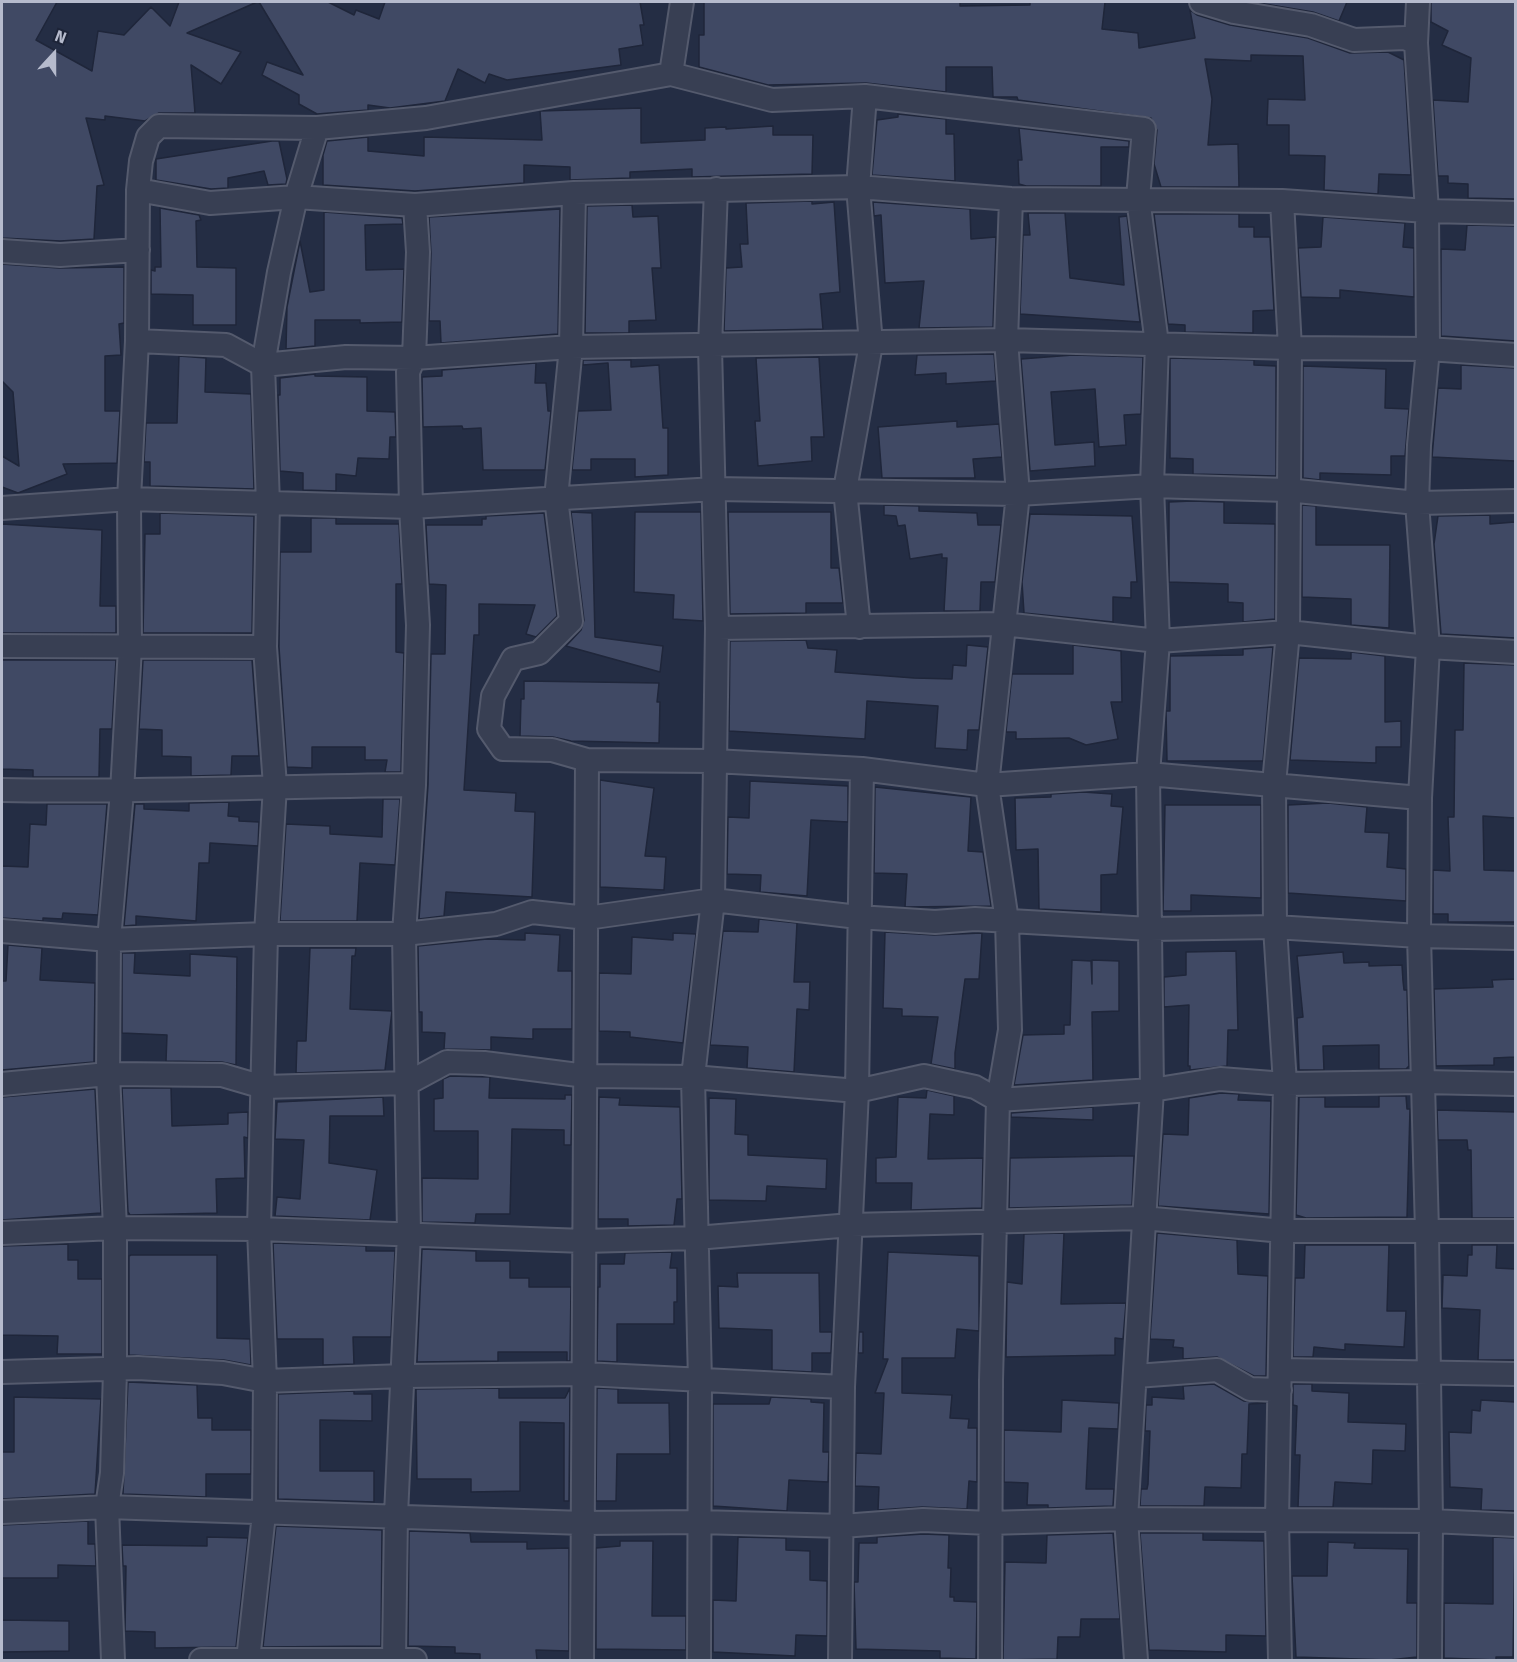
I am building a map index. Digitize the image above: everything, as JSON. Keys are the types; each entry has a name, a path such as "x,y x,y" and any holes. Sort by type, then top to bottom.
{"street":[{"path":"671,74 682,2"},
{"path":"1201,2 1234,12 1311,25 1354,40 1405,38 1416,43"},
{"path":"1418,2 1416,43 1427,212 1428,349 1419,445 1417,503 1428,647 1420,798 1419,936 1427,1231 1431,1521 1430,1660"},
{"path":"113,1660 107,1507 112,1473 115,1371 115,1228 108,1074 109,940 122,792 130,647 129,499 137,341 138,190 141,161 148,137 159,126 318,128 426,118 671,74 772,99 865,96 1144,129 1138,198 1157,344 1152,486 1158,641 1148,774 1152,1090 1126,1519 1136,1660"},
{"path":"859,627 845,490 871,344 858,187 865,96"},
{"path":"248,1660 264,1514 265,1381 259,1229 266,934 275,786 265,647 268,504 263,365 279,273 296,197 318,128"},
{"path":"138,190 210,203 296,197 415,205 574,193 858,187 1011,199 1138,198 1282,201 1427,212 1515,213"},
{"path":"699,1660 700,1382 693,1077 714,900 717,628 710,347 716,189"},
{"path":"574,193 571,347 556,498 571,621 539,653 513,659 493,696 489,729 503,749 552,750 588,760 714,761 862,769 987,785 1148,774 1420,798"},
{"path":"990,1660 989,1523 998,1100 1010,1030 1007,921 987,785 1018,494 1006,340 1011,199"},
{"path":"1280,1660 1277,1520 1285,1084 1275,927 1274,784 1288,632 1287,490 1290,348 1282,201"},
{"path":"201,1660 401,1660 396,1515 409,1233 404,934 414,785 418,625 411,507 408,372 414,358 418,252 415,205"},
{"path":"2,251 60,255 138,250"},
{"path":"137,341 226,345 263,365 346,357 414,358 571,347 710,347 1006,340 1290,348 1428,349 1515,355"},
{"path":"2,508 129,499 411,507 714,489 1018,494 1152,486 1287,490 1417,503 1515,501"},
{"path":"717,628 1003,624 1158,641 1288,632 1428,647 1515,652"},
{"path":"2,646 265,647"},
{"path":"582,1660 588,760"},
{"path":"840,1660 843,1387 857,1091 862,769"},
{"path":"2,790 122,792 275,786 414,785"},
{"path":"2,931 109,940 266,934 404,934 496,924 532,912 587,918 714,900 858,917 935,922 975,919 1150,929 1275,927 1419,936 1515,938"},
{"path":"2,1084 108,1074 222,1075 263,1087 408,1083 447,1062 484,1063 586,1076 693,1077 857,1091 924,1076 975,1087 998,1100 1152,1090 1220,1079 1285,1084 1424,1082 1515,1084"},
{"path":"2,1233 115,1228 259,1229 585,1241 696,1238 851,1225 1143,1218 1283,1231 1515,1231"},
{"path":"2,1372 115,1371 138,1368 223,1373 265,1381 404,1376 584,1374 700,1382 843,1387"},
{"path":"1136,1376 1217,1370 1250,1389 1281,1380 1429,1372 1515,1374"},
{"path":"2,1512 107,1507 264,1514 842,1526 923,1521 989,1523 1126,1519 1431,1521 1515,1525"}],"building":[{"path":"2,2 57,2 36,40 92,71 98,31 124,35 151,7 170,26 179,2 257,2 187,33 241,52 221,84 191,65 195,113 159,113 145,121 105,116 105,120 86,118 104,185 97,186 94,239 60,241 2,238"},
{"path":"259,2 328,2 354,15 356,10 379,19 385,2 640,2 644,25 640,25 643,45 619,49 621,65 507,80 489,74 485,83 458,69 445,101 390,108 368,105 368,110 317,114 299,104 299,95 262,75 267,62 303,75"},
{"path":"704,2 960,2 960,6 1030,5 1030,2 1105,2 1102,29 1138,33 1139,48 1195,38 1190,10 1197,15 1230,25 1308,38 1350,53 1388,52 1404,60 1411,175 1379,174 1378,194 1324,190 1325,156 1289,155 1289,125 1267,125 1268,99 1305,100 1303,56 1251,55 1251,61 1205,59 1212,99 1208,145 1238,144 1239,187 1161,187 1154,164 1157,130 1151,118 1018,100 1017,97 993,97 992,67 946,67 946,92 866,83 768,85 699,67 699,35 704,35"},
{"path":"1253,2 1347,2 1339,21 1313,12"},
{"path":"1431,2 1515,2 1515,199 1468,198 1468,184 1448,183 1448,176 1438,176 1433,100 1468,102 1471,58 1442,45 1448,31 1431,22"},
{"path":"641,108 641,143 705,140 705,128 726,127 726,129 773,126 773,135 813,135 812,174 692,177 692,169 630,172 630,178 570,180 570,167 524,165 524,183 415,191 323,185 323,155 327,141 368,137 368,151 424,156 424,137 542,140 540,111"},
{"path":"898,114 946,119 946,134 954,134 955,181 872,175 877,120 898,117"},
{"path":"1019,128 1129,141 1129,147 1101,147 1101,186 1026,186 1019,184 1018,160 1022,160"},
{"path":"279,141 286,184 268,185 264,171 228,178 228,188 211,189 156,180 156,159"},
{"path":"812,201 812,204 834,202 840,292 820,294 823,329 724,331 726,268 742,267 740,244 748,244 746,203"},
{"path":"873,202 970,209 971,239 996,237 993,327 919,328 924,281 885,283 881,215 874,216"},
{"path":"632,205 633,217 658,216 661,268 652,268 656,320 629,321 629,333 585,333 587,206"},
{"path":"160,208 199,215 201,220 196,221 197,267 236,268 236,325 193,325 193,295 151,294 151,270 155,271 155,267 161,267"},
{"path":"560,209 558,334 441,343 440,321 429,321 431,253 429,217"},
{"path":"324,212 402,218 403,224 365,225 366,270 404,269 402,322 360,323 360,320 315,320 315,346 286,349 287,307 300,241 310,292 324,290"},
{"path":"1028,213 1065,213 1070,278 1124,285 1119,217 1127,216 1140,322 1020,314 1023,235 1030,235"},
{"path":"1154,214 1239,214 1239,227 1254,227 1254,237 1270,237 1274,310 1253,311 1253,333 1185,332 1185,325 1168,324"},
{"path":"1323,217 1405,223 1403,247 1414,248 1414,297 1340,290 1340,298 1301,297 1298,248 1321,247"},
{"path":"1467,225 1515,226 1515,341 1441,336 1441,249 1465,250"},
{"path":"2,264 59,268 124,267 124,323 119,324 121,355 105,356 105,411 120,411 117,463 63,464 67,474 18,493 2,487 2,456 19,466 13,392 2,381"},
{"path":"994,354 996,381 946,384 946,373 915,375 917,355"},
{"path":"1073,355 1143,357 1141,414 1124,415 1126,445 1099,447 1095,389 1051,392 1055,445 1094,442 1095,466 1030,471 1021,359"},
{"path":"179,356 206,358 205,392 251,394 254,489 150,486 150,462 144,462 146,423 177,423"},
{"path":"819,357 824,437 811,437 812,461 758,466 755,421 760,421 756,358"},
{"path":"1170,358 1254,360 1254,365 1276,366 1276,476 1193,474 1193,459 1170,458"},
{"path":"583,360 631,360 631,367 659,365 663,428 668,428 668,475 635,477 635,459 591,459 591,470 572,470 578,411 611,410 608,363 583,365"},
{"path":"536,363 535,383 546,383 548,411 551,411 545,470 483,470 481,428 423,427 422,377 442,376 442,370"},
{"path":"1461,365 1515,368 1515,461 1432,457 1438,388 1461,389"},
{"path":"1303,366 1386,369 1385,408 1409,409 1405,456 1391,456 1391,475 1320,473 1320,480 1303,478"},
{"path":"315,374 315,376 367,377 367,411 395,412 396,437 390,437 389,459 358,458 356,476 336,474 336,491 303,490 303,473 280,471 278,395 280,395 280,378"},
{"path":"957,421 957,427 999,424 1002,457 973,459 975,478 882,478 878,427"},
{"path":"1169,502 1224,502 1224,523 1275,524 1275,619 1243,622 1243,603 1228,602 1228,584 1169,582"},
{"path":"884,505 919,506 919,511 977,513 978,525 1001,525 995,582 981,582 980,611 944,611 947,558 942,558 942,554 910,559 905,525 898,526 896,516 884,515"},
{"path":"1302,505 1316,506 1316,545 1390,545 1389,628 1351,625 1351,599 1302,597"},
{"path":"571,512 592,513 595,637 663,646 660,672 566,646 581,630 584,620"},
{"path":"635,512 701,512 703,621 673,619 674,595 634,592"},
{"path":"728,512 831,512 831,568 839,568 843,603 806,603 806,613 730,614"},
{"path":"160,513 254,516 252,633 143,633 145,534 160,534"},
{"path":"544,513 557,616 536,637 526,634 535,605 479,604 479,635 474,635 464,790 516,793 515,811 535,812 532,897 446,892 444,916 419,919 428,785 431,654 445,654 446,585 429,584 426,525 482,525 482,519 486,519 486,516"},
{"path":"1030,514 1132,516 1137,582 1131,582 1131,598 1113,597 1113,622 1024,613 1022,582"},
{"path":"1490,515 1490,524 1515,522 1515,638 1441,634 1434,544 1438,516"},
{"path":"311,518 336,518 336,524 399,524 402,584 396,584 396,652 404,653 401,772 385,772 387,760 365,760 365,747 312,747 312,768 287,767 279,647 280,552 311,552"},
{"path":"2,524 102,530 100,606 116,606 116,633 2,633"},
{"path":"806,640 808,648 837,650 835,672 914,678 952,679 953,665 966,666 967,645 988,647 979,730 968,730 967,750 935,748 938,706 867,701 865,739 729,731 730,641"},
{"path":"1073,645 1121,651 1122,702 1111,702 1118,739 1086,745 1069,738 1016,739 1016,732 1006,732 1012,674 1073,674"},
{"path":"1273,647 1263,761 1167,761 1166,711 1170,711 1170,656 1243,655 1243,649"},
{"path":"1351,652 1385,656 1385,722 1401,721 1401,747 1376,747 1376,763 1290,760 1299,658 1351,659"},
{"path":"2,660 116,660 112,729 100,729 99,777 33,777 33,770 2,769"},
{"path":"143,660 252,660 259,756 232,756 231,775 191,776 191,757 162,756 162,730 139,729"},
{"path":"1464,663 1515,665 1515,818 1483,816 1484,870 1515,871 1515,922 1448,922 1448,914 1433,914 1433,870 1450,871 1448,817 1454,817 1455,730 1463,730"},
{"path":"524,681 659,683 657,702 660,702 659,743 571,741 553,737 520,736"},
{"path":"600,780 654,788 645,856 666,857 664,890 600,887"},
{"path":"750,781 848,786 848,822 811,820 807,896 760,892 761,875 727,874 728,817 749,818"},
{"path":"875,787 971,797 968,851 983,852 991,906 905,907 907,874 874,873"},
{"path":"1083,792 1112,794 1111,806 1123,807 1117,874 1101,875 1101,912 1039,909 1038,849 1016,850 1015,798 1051,797 1051,794"},
{"path":"383,799 400,799 395,865 360,863 357,921 280,921 286,824 330,826 330,834 382,837"},
{"path":"229,802 228,816 239,817 239,821 259,822 258,846 210,843 209,863 199,863 196,921 136,916 136,925 124,926 135,804 144,804 144,809 189,811 189,803"},
{"path":"1328,803 1367,807 1365,832 1389,833 1387,867 1406,869 1406,901 1288,893 1288,805"},
{"path":"47,804 107,804 98,915 63,913 62,919 43,918 43,921 2,918 2,866 28,867 30,824 46,825"},
{"path":"1165,805 1261,805 1261,898 1191,895 1191,911 1163,911"},
{"path":"759,919 797,923 794,982 810,982 809,1010 797,1009 794,1072 747,1068 748,1047 710,1045 723,931 758,932"},
{"path":"885,932 934,935 982,933 979,979 965,979 955,1069 931,1064 938,1017 902,1016 902,1009 883,1008"},
{"path":"525,933 560,935 558,971 572,971 572,1029 533,1029 533,1039 491,1037 491,1050 444,1049 445,1033 422,1032 422,1012 419,1012 418,946 487,939 525,940"},
{"path":"673,933 696,934 683,1043 630,1037 630,1032 599,1031 599,973 631,974 632,937 673,940"},
{"path":"8,945 42,948 40,980 95,983 94,1062 2,1070 2,981 6,981"},
{"path":"310,948 356,948 355,956 352,956 350,1009 392,1011 385,1070 296,1073 297,1041 306,1041"},
{"path":"1236,951 1238,1030 1228,1030 1227,1066 1190,1070 1188,1066 1189,1005 1164,1007 1164,977 1186,975 1186,952"},
{"path":"1343,952 1344,963 1369,962 1369,966 1402,965 1404,990 1407,990 1409,1066 1406,1069 1379,1069 1379,1045 1323,1046 1324,1070 1299,1070 1297,1018 1303,1017 1297,956"},
{"path":"122,953 135,953 134,973 190,976 190,954 237,957 236,1065 222,1062 166,1061 167,1035 122,1033"},
{"path":"1072,960 1091,961 1092,984 1092,960 1119,961 1119,1011 1092,1012 1093,1080 1014,1085 1023,1035 1064,1034 1064,1025 1070,1025"},
{"path":"1515,979 1515,1057 1494,1058 1494,1065 1436,1066 1434,989 1493,987 1492,980"},
{"path":"450,1076 490,1077 489,1098 565,1099 565,1095 572,1095 571,1145 564,1145 564,1130 512,1129 510,1214 476,1214 475,1223 422,1222 422,1178 478,1179 478,1131 434,1131 434,1099 443,1098 443,1079"},
{"path":"122,1088 171,1088 172,1126 228,1124 228,1113 248,1112 248,1138 244,1137 245,1178 216,1179 217,1213 130,1215 128,1212"},
{"path":"95,1089 101,1213 2,1220 2,1097"},
{"path":"927,1090 954,1096 954,1115 930,1114 928,1159 983,1158 982,1208 911,1210 912,1183 876,1183 876,1158 896,1157 898,1097 926,1098"},
{"path":"1221,1093 1239,1094 1238,1100 1271,1101 1269,1214 1158,1206 1163,1134 1188,1135 1189,1098"},
{"path":"1379,1096 1406,1096 1407,1109 1410,1109 1407,1217 1306,1218 1296,1215 1299,1097 1325,1097 1325,1107 1379,1107"},
{"path":"383,1097 384,1116 330,1116 329,1163 377,1170 370,1220 275,1216 277,1197 300,1199 304,1140 275,1139 277,1102"},
{"path":"599,1097 620,1098 619,1105 680,1107 682,1199 677,1199 674,1225 628,1226 628,1219 598,1219"},
{"path":"709,1098 736,1099 735,1134 748,1135 748,1155 827,1159 826,1189 767,1186 766,1201 709,1200"},
{"path":"1093,1107 1093,1120 1011,1117 1011,1113"},
{"path":"1437,1110 1515,1112 1515,1218 1472,1218 1471,1150 1468,1150 1467,1140 1438,1140"},
{"path":"1134,1156 1132,1205 1009,1208 1010,1158"},
{"path":"1064,1233 1061,1304 1126,1303 1123,1339 1115,1338 1115,1355 1006,1357 1007,1282 1022,1284 1024,1234"},
{"path":"1157,1233 1237,1240 1238,1274 1268,1276 1266,1376 1254,1376 1217,1357 1183,1359 1183,1348 1173,1347 1174,1340 1150,1339"},
{"path":"273,1243 366,1246 366,1251 395,1251 391,1337 353,1337 354,1364 323,1365 323,1339 277,1339"},
{"path":"68,1244 68,1260 78,1260 78,1279 102,1279 102,1354 57,1354 58,1336 2,1335 2,1246"},
{"path":"1305,1245 1389,1245 1387,1311 1406,1311 1404,1347 1345,1344 1345,1350 1314,1347 1313,1357 1293,1357 1295,1278 1304,1278"},
{"path":"1472,1245 1497,1245 1496,1268 1515,1269 1515,1360 1478,1360 1480,1310 1442,1308 1443,1275 1467,1276 1468,1255 1472,1255"},
{"path":"422,1249 476,1251 476,1261 510,1261 510,1278 529,1278 529,1287 571,1287 570,1361 567,1361 567,1352 498,1352 498,1361 417,1362"},
{"path":"672,1252 670,1268 677,1268 677,1302 674,1302 674,1324 617,1324 617,1362 597,1361 600,1264 624,1264 625,1253"},
{"path":"888,1252 979,1256 979,1331 957,1329 955,1358 902,1358 902,1393 952,1395 950,1418 969,1419 968,1428 977,1428 977,1482 969,1481 967,1509 922,1507 878,1510 879,1487 855,1486 856,1453 881,1454 884,1393 875,1393 888,1359 883,1359"},
{"path":"217,1255 217,1338 250,1339 251,1365 224,1360 129,1355 129,1256"},
{"path":"737,1273 819,1273 820,1332 832,1332 831,1353 812,1353 812,1372 772,1370 772,1330 719,1328 718,1286 738,1287"},
{"path":"859,1332 863,1332 863,1353 858,1353"},
{"path":"128,1382 197,1385 198,1418 212,1418 212,1430 251,1430 251,1474 206,1474 206,1497 123,1494"},
{"path":"1214,1384 1244,1401 1266,1403 1249,1404 1247,1454 1242,1454 1241,1488 1205,1487 1204,1506 1140,1506 1141,1489 1147,1489 1148,1484 1150,1431 1145,1431 1146,1405 1152,1405 1152,1397 1184,1399 1183,1386"},
{"path":"1293,1384 1312,1384 1312,1391 1349,1393 1348,1422 1406,1424 1405,1451 1373,1450 1372,1484 1335,1482 1333,1507 1298,1507 1300,1455 1295,1455 1297,1406 1293,1405"},
{"path":"499,1388 499,1398 565,1398 570,1388 569,1501 564,1501 564,1423 520,1422 520,1491 471,1492 471,1479 417,1479 416,1389"},
{"path":"597,1388 618,1389 618,1403 669,1403 670,1454 617,1454 616,1501 596,1501"},
{"path":"354,1391 354,1394 372,1394 372,1421 320,1420 320,1471 374,1471 374,1502 278,1499 278,1394"},
{"path":"14,1397 101,1399 95,1494 2,1499 2,1452 14,1452"},
{"path":"771,1397 811,1399 811,1402 824,1403 823,1452 829,1452 828,1482 789,1480 787,1511 713,1506 713,1404 769,1404"},
{"path":"1062,1400 1119,1403 1118,1429 1089,1428 1086,1489 1114,1489 1113,1506 1048,1508 1048,1505 1027,1505 1028,1483 1004,1482 1004,1430 1061,1432"},
{"path":"1481,1400 1515,1402 1515,1511 1481,1510 1482,1489 1450,1487 1449,1432 1471,1433 1472,1410 1480,1411"},
{"path":"88,1521 88,1544 95,1544 96,1566 58,1565 58,1578 2,1578 2,1525"},
{"path":"276,1526 382,1530 381,1646 263,1647"},
{"path":"409,1531 470,1533 471,1542 527,1542 527,1549 569,1548 569,1651 536,1650 537,1660 480,1660 480,1654 455,1653 455,1647 408,1646"},
{"path":"1113,1533 1120,1619 1081,1619 1080,1637 1058,1637 1057,1659 1003,1660 1005,1562 1046,1563 1047,1535"},
{"path":"1140,1533 1203,1533 1203,1540 1264,1541 1266,1636 1226,1635 1226,1652 1149,1650"},
{"path":"949,1535 950,1597 954,1597 954,1601 977,1602 976,1659 940,1658 940,1651 856,1649 854,1582 858,1582 859,1543 877,1543 877,1537"},
{"path":"207,1537 248,1538 236,1647 155,1648 155,1632 125,1631 126,1566 123,1566 122,1545 207,1546"},
{"path":"738,1537 786,1538 786,1550 810,1551 810,1580 827,1581 827,1636 796,1635 795,1656 713,1652 713,1600 736,1601"},
{"path":"1493,1537 1515,1538 1513,1657 1496,1657 1496,1660 1444,1658 1444,1603 1493,1604"},
{"path":"620,1541 653,1541 652,1616 686,1616 686,1650 596,1649 596,1548 620,1546"},
{"path":"1328,1542 1355,1543 1354,1548 1408,1549 1407,1603 1417,1603 1417,1657 1389,1660 1296,1657 1292,1576 1327,1576"},
{"path":"2,1620 69,1621 69,1651 2,1652"}]}
